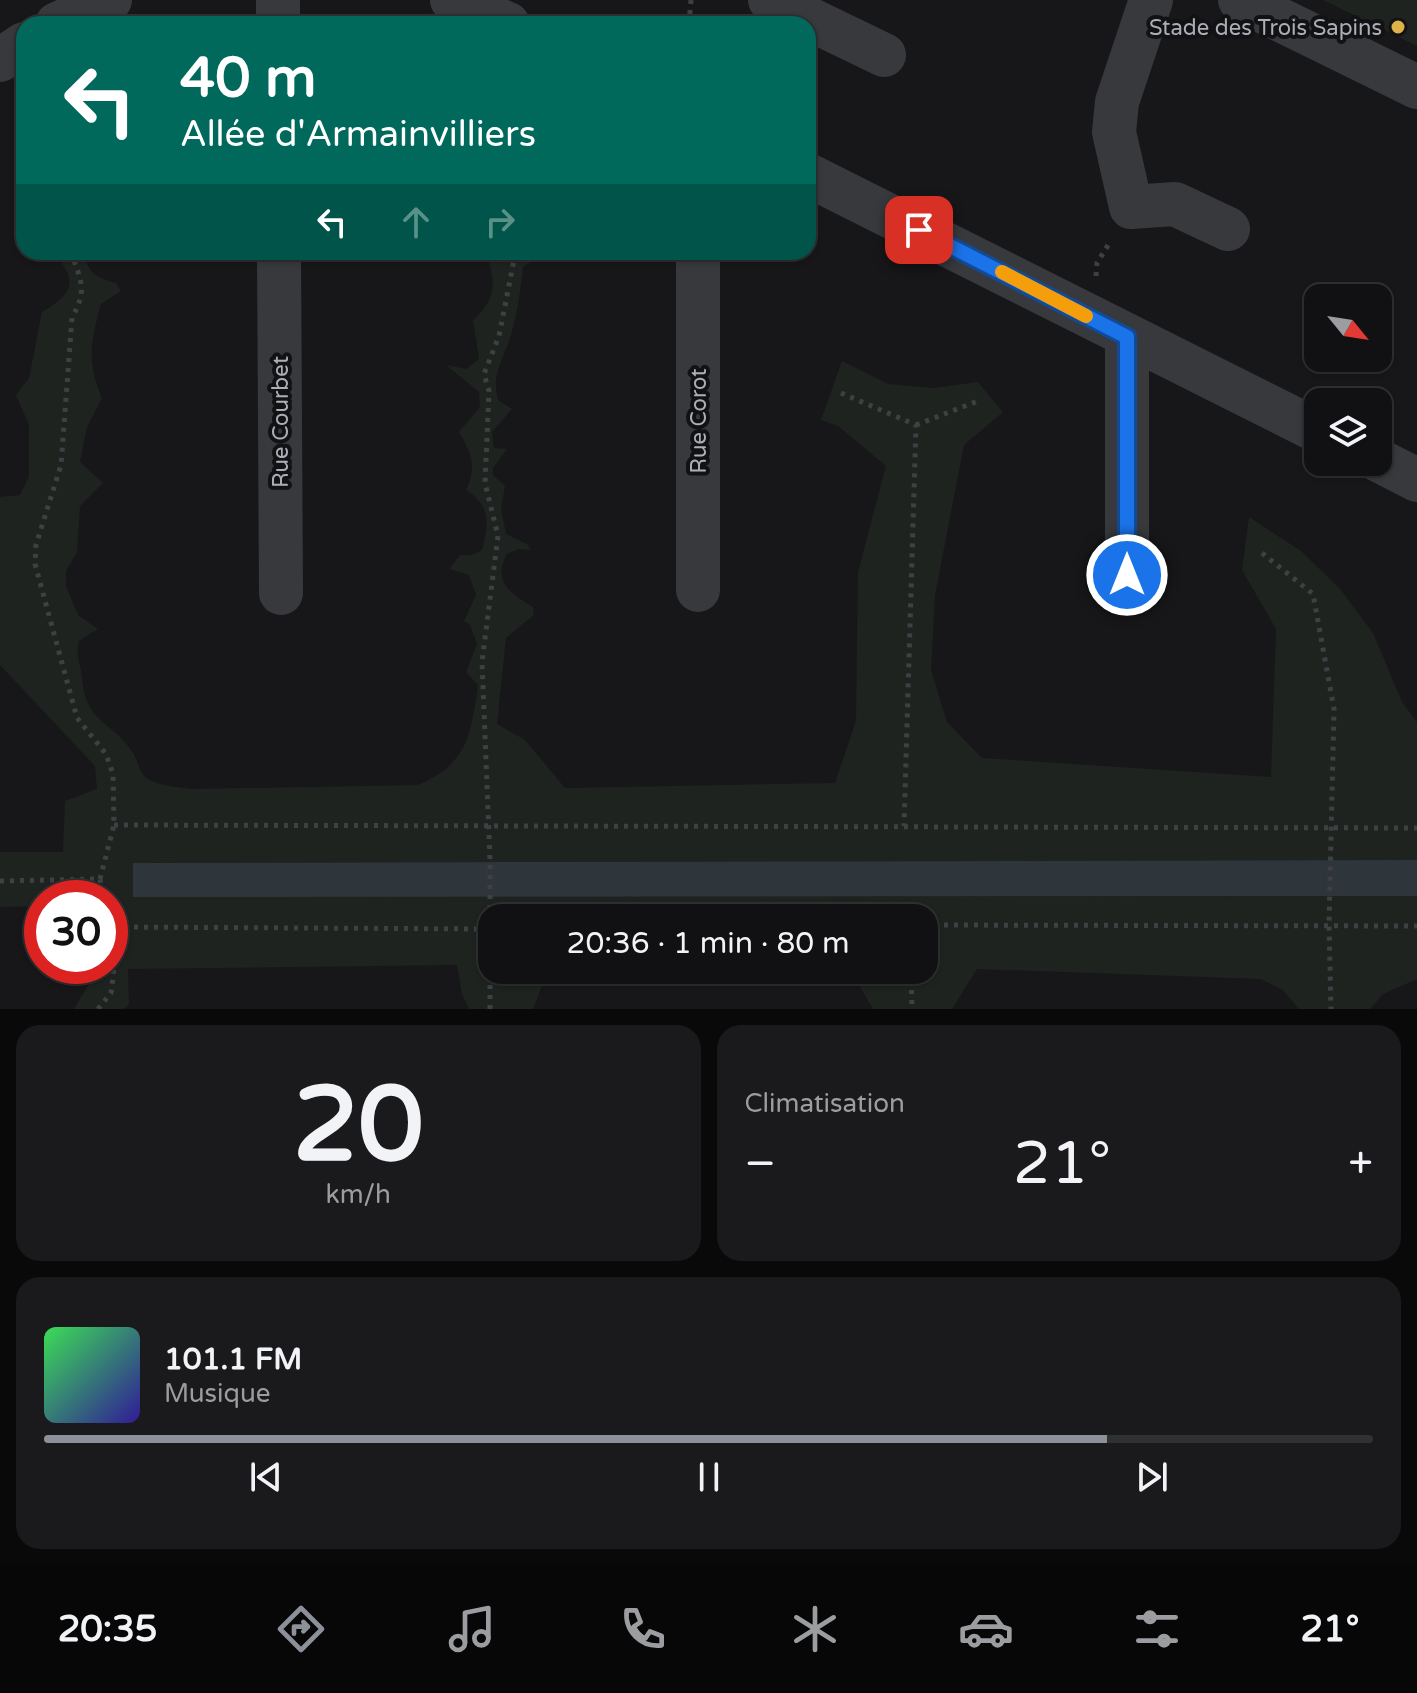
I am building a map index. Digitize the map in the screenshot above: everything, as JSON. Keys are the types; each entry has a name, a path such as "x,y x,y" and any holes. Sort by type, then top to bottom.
{"street":[{"path":"75,16 110,0"},
{"path":"452,0 489,16"},
{"path":"770,0 803,16"},
{"path":"1151,0 1117,102 1114,132 1131,207 1175,204 1228,229"},
{"path":"1240,0 1417,87"},
{"path":"816,22 884,55"},
{"path":"816,179 1304,424"},
{"name":"Rue Courbet","path":"279,260 281,593"},
{"name":"Rue Corot","path":"698,260 698,590"},
{"path":"1111,329 1127,575"},
{"path":"1392,467 1417,480"}],"path":[{"path":"1111,329 1097,263 1131,207"},
{"path":"0,881 100,879 114,825 113,774 106,754 77,718 35,564 36,545 61,465 72,318 83,298 82,277 75,260"},
{"path":"490,904 482,662 498,536 485,483 484,449 489,391 484,374 499,336 514,260"},
{"path":"841,393 916,425 978,401"},
{"path":"904,826 916,425"},
{"path":"1262,553 1313,594 1334,709 1329,925 1331,1009"},
{"path":"114,825 1417,828"},
{"path":"938,925 1417,926"},
{"path":"128,927 478,929"},
{"path":"98,1009 111,993 112,984"},
{"path":"490,984 490,1009"},
{"path":"911,984 912,1009"}],"shaded area":[{"name":"Stade des Trois Sapins","path":"1323,0 1417,0 1417,46"},
{"path":"60,260 86,260 90,270 98,277 116,283 121,291 101,304 92,362 102,398 87,427 80,462 103,483 80,506 77,552 66,571 66,586 78,615 98,629 79,641 84,693 94,713 133,753 142,774 158,783 191,789 418,785 447,767 464,746 473,718 478,685 466,672 477,644 470,625 464,621 476,595 469,575 449,569 460,555 472,555 482,550 487,523 480,502 466,490 472,461 459,432 480,407 479,392 446,365 466,369 479,359 473,320 486,305 492,289 488,260 534,260 523,267 514,325 496,377 498,400 512,409 492,432 494,448 507,449 493,468 493,475 505,486 501,509 506,534 527,544 531,550 518,549 507,554 503,564 503,580 511,592 533,607 534,615 506,638 497,724 525,740 565,788 835,783 856,721 858,572 886,466 838,426 821,420 842,361 888,384 934,388 978,382 1003,412 964,445 935,595 931,670 947,722 982,758 1271,777 1276,629 1242,570 1249,517 1301,551 1340,589 1373,633 1402,702 1417,722 1417,860 134,863 133,897 1417,896 1417,979 1383,994 1370,1009 1299,1009 1283,990 1261,979 977,969 952,1009 873,1009 858,984 938,984 938,904 478,904 478,984 543,984 533,1009 469,1009 462,994 457,965 128,969 128,880 24,880 24,906 0,907 0,852 63,852 65,801 97,789 95,766 0,665 0,497 20,495 29,477 29,425 16,395 29,378 42,312 68,290 69,277"},
{"path":"1417,860 1417,896 133,897 133,863"},
{"path":"128,969 129,1004 124,1009 74,1009 89,984 128,984"}],"slow traffic":[{"path":"1002,272 1086,316"}],"place":[{"name":"Stade des Trois Sapins","path":"1398,27"}],"route":[{"path":"919,230 1127,337 1127,575"}]}
